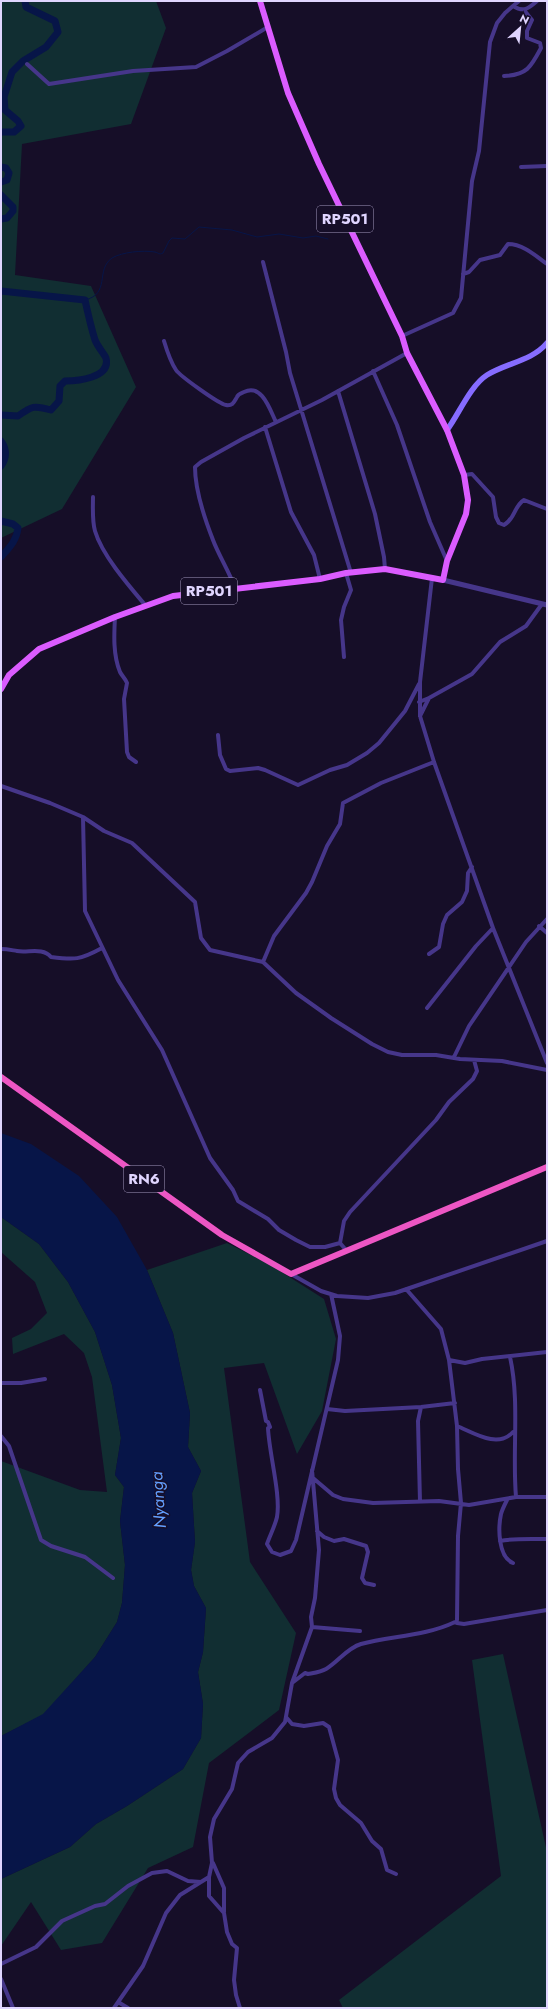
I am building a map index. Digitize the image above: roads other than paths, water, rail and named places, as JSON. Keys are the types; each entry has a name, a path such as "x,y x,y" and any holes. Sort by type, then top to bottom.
{"highway":[{"name":"RN6","path":"1,1077 222,1235 291,1274"},
{"path":"291,1274 547,1167"}],"main road":[{"name":"RP501","path":"1,689 10,675 39,649 115,617 173,596 320,579 349,573 385,569 443,580 447,561 466,514 468,500 464,474 447,430 407,353 402,336 318,164 288,93 260,1"},
{"path":"447,430 478,383 486,376 532,354 547,342"}],"street":[{"path":"402,336 453,313 461,298 472,181 479,151 490,42 498,22 505,13 519,1"},
{"path":"524,10 537,1"},
{"path":"504,76 515,76 529,68 541,48 540,43 527,38 527,32 532,20 524,10 513,6"},
{"path":"27,64 48,84 133,70 196,66 227,51 268,27"},
{"path":"521,167 547,166"},
{"path":"463,274 469,272 480,260 500,255 508,244 516,245 525,249 547,264"},
{"path":"263,262 290,373 349,573 351,590 344,607 341,620 344,657"},
{"path":"164,341 171,361 177,371 215,400 226,405 230,405 236,401 239,394 251,390 257,392 261,394 276,422"},
{"path":"235,588 213,541 195,482 195,467 220,451 265,427 302,410 407,353"},
{"path":"373,371 397,425 430,522 447,561"},
{"path":"338,391 375,514 385,569"},
{"path":"265,427 287,500 314,555 320,579"},
{"path":"464,474 472,474 493,497 496,517 499,523 504,525 510,521 520,502 524,500 547,509"},
{"path":"93,497 94,530 100,543 128,585 146,606"},
{"path":"432,578 420,682 420,716 434,762 493,928 547,1063"},
{"path":"419,702 472,674 500,642 526,626 544,604 443,580"},
{"path":"115,617 116,659 120,672 127,682 124,699 127,752 131,759 136,762"},
{"path":"218,735 220,754 226,769 230,771 258,768 273,772 294,784 302,785 330,770 347,764 374,748 405,711 420,682"},
{"path":"420,716 429,698"},
{"path":"263,962 274,936 306,894 326,846 340,824 343,803 381,783 434,762"},
{"path":"1,786 50,803 83,817 104,831 132,843 195,902 201,938 210,950 263,962 296,992 331,1018 372,1044 388,1052 402,1055 454,1057 516,1063 547,1070"},
{"path":"83,817 85,911 118,980 162,1050 210,1158 233,1190 238,1201 268,1219 280,1230 310,1247 325,1247 340,1243"},
{"path":"429,954 439,948 444,920 462,902 467,891 468,873 472,867"},
{"path":"454,1057 469,1026 509,967 539,926 547,919"},
{"path":"539,926 547,933"},
{"path":"427,1008 476,946 493,928"},
{"path":"1,949 18,952 40,951 48,953 51,957 73,959 85,957 102,948"},
{"path":"340,1243 344,1221 350,1212 436,1120 449,1102 476,1076 477,1071 474,1060"},
{"path":"291,1274 321,1291 331,1294 356,1299 382,1297 547,1242"},
{"path":"340,1243 346,1250"},
{"path":"406,1289 441,1329 449,1360 457,1426 458,1469 461,1503 458,1536 456,1622"},
{"path":"260,1390 266,1421 270,1427 268,1428 269,1447 277,1502 276,1518 268,1544 269,1549 280,1556 288,1553 294,1547 327,1409 340,1341 339,1327 331,1294"},
{"path":"449,1360 465,1363 482,1359 547,1352"},
{"path":"510,1356 515,1393 513,1462 516,1498"},
{"path":"1,1383 21,1383 45,1379"},
{"path":"327,1409 345,1411 420,1407 455,1403"},
{"path":"420,1407 418,1421 420,1502"},
{"path":"457,1426 484,1438 496,1440 504,1440 514,1432"},
{"path":"1,1436 8,1446 41,1540 57,1548 85,1557 113,1578"},
{"path":"224,1912 209,1896 209,1876 212,1863 210,1830 225,1798 232,1789 238,1763 248,1752 268,1741 277,1733 285,1722 292,1683 312,1627 311,1617 315,1598 319,1550 316,1530 316,1510 312,1470"},
{"path":"313,1478 333,1495 343,1499 373,1503 420,1502 461,1503 468,1505 516,1498 547,1497"},
{"path":"507,1500 501,1514 500,1541 505,1557 513,1563"},
{"path":"316,1530 330,1540 336,1541 344,1539 366,1546 368,1552 362,1578 365,1583 374,1584"},
{"path":"500,1541 511,1539 547,1539"},
{"path":"292,1683 305,1673 308,1674 325,1669 348,1651 360,1644 394,1639 441,1628 456,1622 464,1624 547,1610"},
{"path":"312,1627 360,1631"},
{"path":"286,1717 292,1724 304,1726 323,1723 329,1727 338,1760 334,1789 336,1798 340,1805 361,1823 372,1841 382,1849 387,1870 396,1874"},
{"path":"212,1863 224,1888 224,1912 227,1932 238,1951 234,1980 240,2008"},
{"path":"1,1964 36,1946 62,1921 95,1906 105,1904 128,1886 152,1873 167,1871 188,1881 202,1882"},
{"path":"114,2008 143,1966 166,1913 180,1895 209,1876"},
{"path":"1,1979 13,2008"},
{"path":"118,2002 128,2008"}],"water":[{"name":"Nyanga","path":"1,1133 31,1144 79,1176 117,1217 147,1270 173,1333 190,1413 188,1447 201,1471 192,1493 195,1542 191,1570 194,1586 206,1608 203,1652 198,1672 203,1704 201,1738 183,1769 127,1806 96,1824 70,1847 1,1879 1,1736 43,1714 95,1657 117,1622 122,1603 125,1565 120,1521 124,1487 115,1475 121,1438 112,1385 95,1332 68,1282 39,1244 1,1217"}],"waterway":[{"path":"1,132 14,132 21,126 18,121 5,110 4,97 12,72 23,61 46,47 58,32 55,21 26,7 25,1"},
{"path":"1,167 6,168 9,173 7,180 1,182"},
{"path":"1,195 13,207 13,211 7,218 1,219"},
{"path":"85,300 98,293 104,269 112,258 121,254 139,251 150,251 162,254 172,238 185,239 199,227 232,230 257,237 279,234 303,238 316,236 328,239"},
{"path":"1,291 85,300 95,340 106,358 106,365 98,374 85,379 65,381 60,386 59,401 51,410 41,407 33,407 18,416 1,415"},
{"path":"1,441 6,454 1,466"},
{"path":"1,521 13,524 18,528 10,547 1,557"}]}
